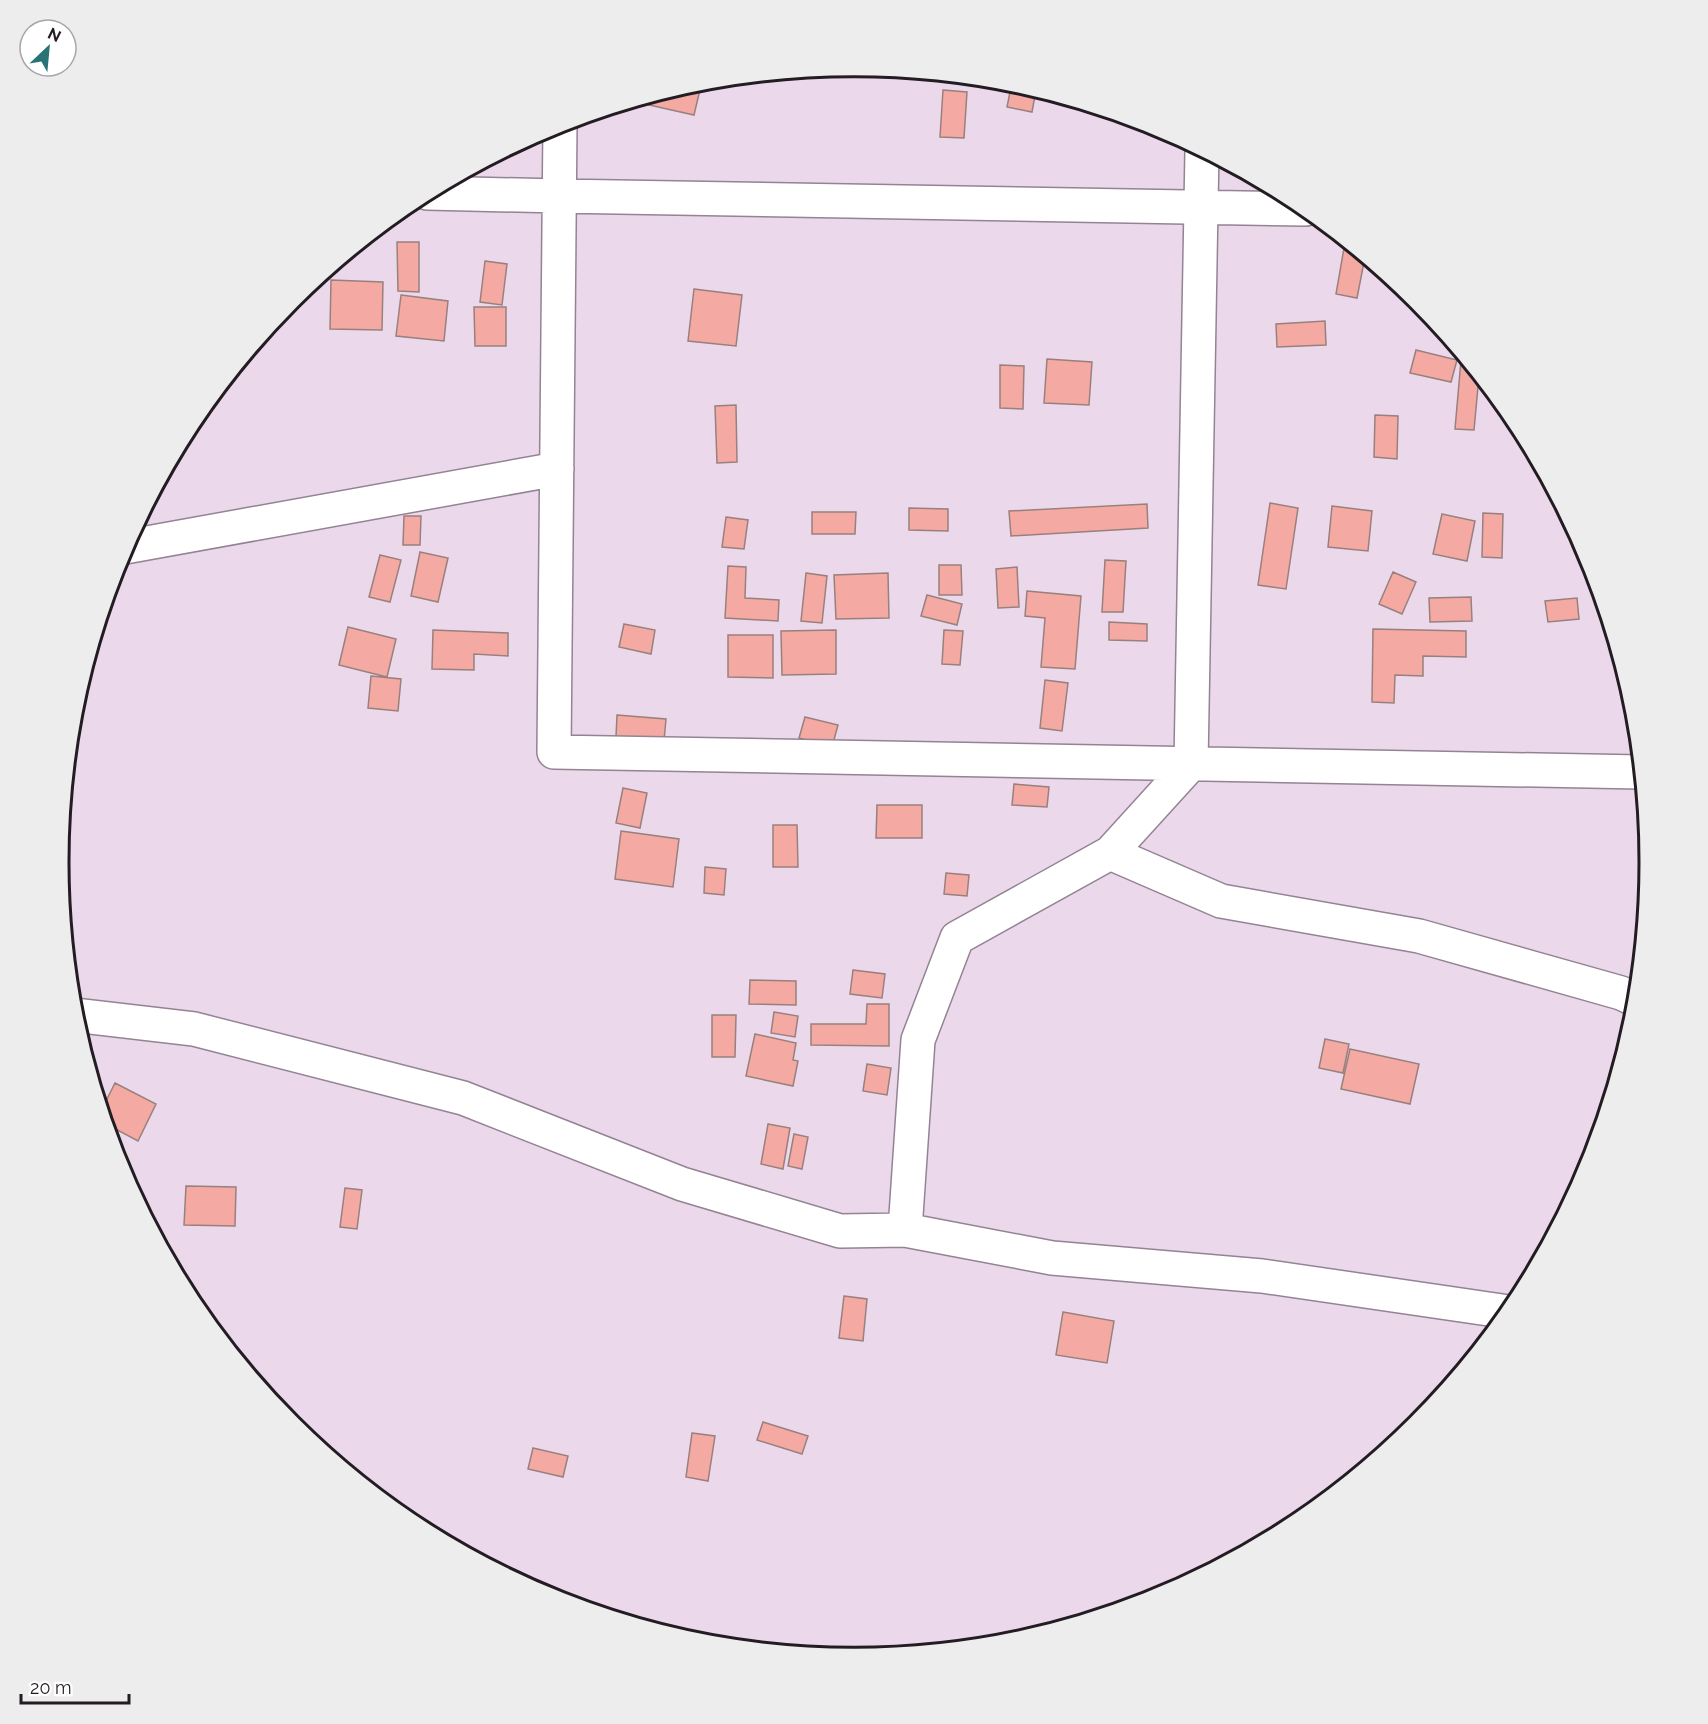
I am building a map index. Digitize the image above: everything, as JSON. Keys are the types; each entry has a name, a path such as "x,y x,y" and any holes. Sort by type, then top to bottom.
{"street":[{"path":"560,135 554,752 1633,772"},
{"path":"905,1230 918,1040 957,938 1110,853 1191,764 1202,158"},
{"path":"443,193 1289,209"},
{"path":"137,545 557,469"},
{"path":"1110,853 1221,901 1419,936 1627,996"},
{"path":"84,1016 194,1029 463,1098 682,1184 840,1232 905,1230 1052,1258 1262,1276 1498,1310"}],"building":[{"path":"943,90 967,92 964,138 940,137"},
{"path":"699,92 694,115 649,105 651,104"},
{"path":"1010,93 1034,99 1032,112 1007,107"},
{"path":"397,242 419,242 419,292 398,291"},
{"path":"1344,249 1363,265 1357,298 1336,294"},
{"path":"485,261 507,264 502,305 480,302"},
{"path":"331,280 383,282 382,330 330,329"},
{"path":"694,289 742,295 736,346 688,341"},
{"path":"401,295 448,301 444,341 396,336"},
{"path":"474,307 506,307 506,346 475,346"},
{"path":"1325,321 1326,345 1277,347 1276,324"},
{"path":"1416,350 1457,360 1451,382 1410,373"},
{"path":"1047,359 1092,362 1089,405 1044,403"},
{"path":"1461,364 1478,386 1474,430 1455,429"},
{"path":"1000,365 1024,366 1023,409 1000,408"},
{"path":"736,405 737,462 717,463 715,406"},
{"path":"1375,415 1398,416 1397,459 1374,457"},
{"path":"1270,503 1298,508 1286,589 1258,585"},
{"path":"1147,504 1148,528 1011,536 1009,511"},
{"path":"1332,506 1372,511 1368,551 1328,547"},
{"path":"909,508 948,509 948,531 909,530"},
{"path":"812,512 856,512 855,534 812,534"},
{"path":"1483,513 1503,514 1502,558 1482,557"},
{"path":"1442,514 1475,521 1467,561 1433,554"},
{"path":"404,516 421,516 420,545 403,545"},
{"path":"726,517 748,520 744,549 722,547"},
{"path":"420,552 448,558 438,602 411,596"},
{"path":"380,555 401,560 390,602 369,597"},
{"path":"1105,560 1126,561 1123,612 1102,612"},
{"path":"939,565 961,565 962,595 939,595"},
{"path":"728,566 746,567 745,598 779,600 778,621 725,618"},
{"path":"1017,567 1019,607 998,608 996,569"},
{"path":"1393,572 1416,582 1402,614 1379,604"},
{"path":"806,573 827,576 822,623 801,621"},
{"path":"888,573 889,618 836,619 834,575"},
{"path":"1027,591 1081,596 1075,669 1041,667 1045,618 1025,616"},
{"path":"927,595 962,604 957,625 921,616"},
{"path":"1471,597 1472,621 1430,622 1429,598"},
{"path":"1577,598 1579,619 1548,622 1545,601"},
{"path":"1109,622 1147,624 1147,641 1109,640"},
{"path":"624,624 655,630 651,654 619,647"},
{"path":"348,627 396,639 387,677 339,665"},
{"path":"1373,629 1466,631 1466,657 1423,656 1423,676 1395,675 1394,703 1372,702"},
{"path":"433,630 508,633 508,656 474,654 474,670 432,669"},
{"path":"836,630 836,674 782,675 781,631"},
{"path":"944,630 963,631 960,665 942,664"},
{"path":"728,635 773,635 773,678 728,677"},
{"path":"371,676 401,679 398,711 368,708"},
{"path":"1045,680 1068,683 1062,731 1040,728"},
{"path":"617,715 666,719 664,741 616,737"},
{"path":"805,717 838,725 832,747 799,738"},
{"path":"1014,784 1049,787 1047,807 1012,805"},
{"path":"623,788 647,793 640,828 616,823"},
{"path":"877,805 922,805 922,838 876,838"},
{"path":"773,825 797,825 798,867 773,867"},
{"path":"621,831 679,839 673,887 615,879"},
{"path":"705,867 726,869 724,895 704,893"},
{"path":"946,873 969,875 967,896 944,894"},
{"path":"853,970 885,974 882,998 850,994"},
{"path":"750,980 796,981 796,1005 749,1004"},
{"path":"867,1004 889,1004 889,1046 811,1045 811,1024 866,1024"},
{"path":"774,1012 798,1016 795,1037 771,1033"},
{"path":"712,1015 736,1015 735,1057 712,1057"},
{"path":"755,1034 796,1043 793,1060 798,1061 793,1086 746,1076"},
{"path":"1325,1039 1349,1044 1343,1073 1319,1068"},
{"path":"1350,1049 1419,1064 1410,1104 1341,1089"},
{"path":"867,1064 891,1068 887,1095 863,1091"},
{"path":"115,1083 156,1104 138,1141 117,1130 107,1100"},
{"path":"768,1124 790,1128 783,1169 761,1164"},
{"path":"794,1134 808,1137 802,1169 788,1166"},
{"path":"186,1186 236,1187 235,1226 184,1225"},
{"path":"345,1188 362,1190 357,1229 340,1227"},
{"path":"844,1296 867,1299 863,1341 839,1338"},
{"path":"1063,1312 1114,1321 1107,1363 1056,1355"},
{"path":"763,1422 808,1436 802,1454 757,1440"},
{"path":"692,1433 715,1436 708,1481 686,1477"},
{"path":"533,1448 568,1456 563,1477 528,1469"}]}
